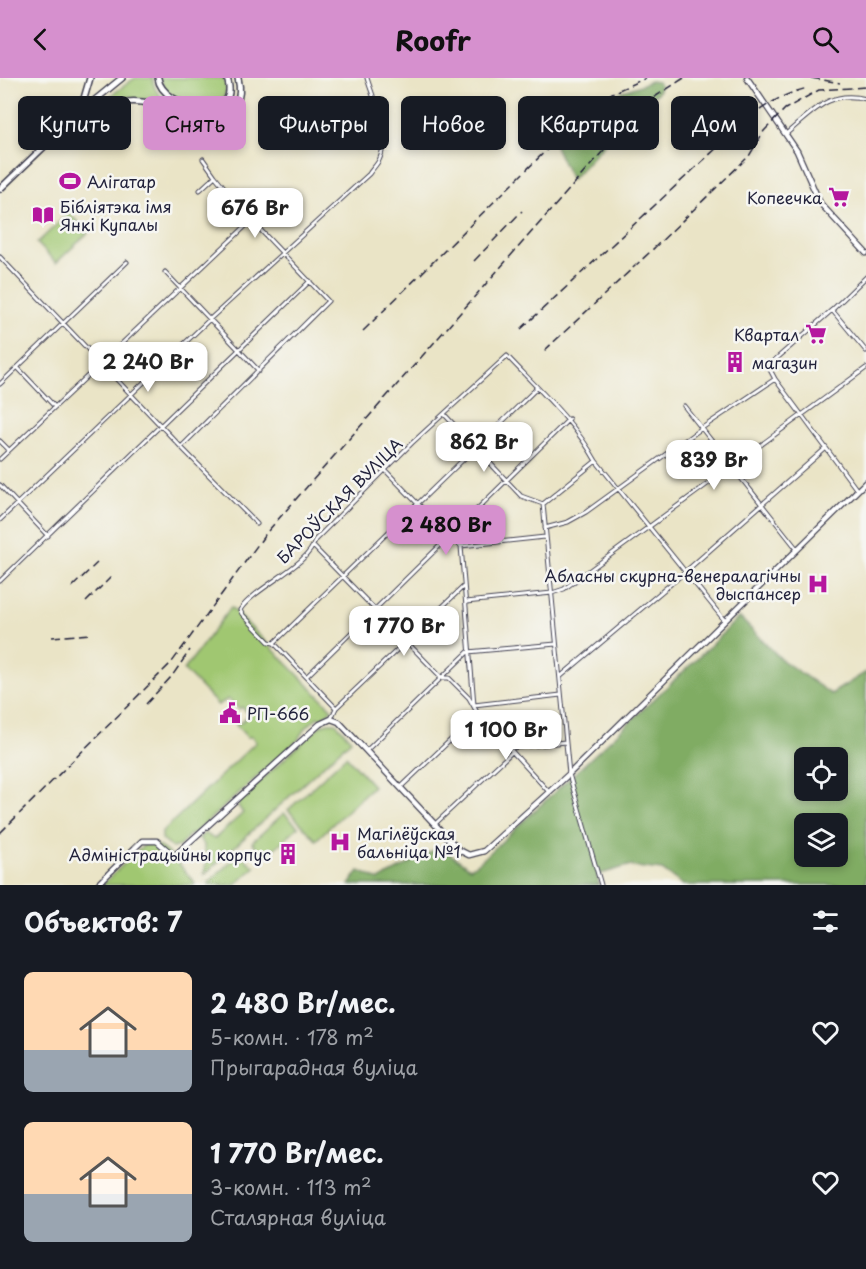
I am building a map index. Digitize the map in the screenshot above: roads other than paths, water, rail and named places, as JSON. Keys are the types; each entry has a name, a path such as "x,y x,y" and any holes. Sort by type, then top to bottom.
{"main road":[{"path":"84,96 90,78"},
{"path":"100,96 122,78"},
{"path":"158,78 164,93 179,101 210,108 219,106 227,99 230,90 227,78"},
{"path":"131,102 216,115 231,109 239,98 238,78"},
{"path":"747,78 804,164 820,203 866,253"},
{"path":"0,189 41,150"},
{"path":"97,885 142,841 157,841 174,856 320,724 331,719 339,722 465,854 477,854 484,851 569,774 866,482"}],"street":[{"path":"0,519 210,319 365,178 380,160 382,131 367,78"},
{"path":"786,134 831,99 852,96 866,99"},
{"path":"181,447 328,301 251,220 203,159"},
{"path":"200,190 215,177"},
{"path":"0,459 251,220"},
{"path":"0,256 257,524"},
{"path":"0,384 127,262"},
{"path":"165,272 259,370"},
{"path":"857,490 825,449 768,366 866,277"},
{"path":"0,581 310,281"},
{"path":"832,310 866,351"},
{"name":"БАРОЎСКАЯ ВУЛІЦА","path":"274,643 269,642 240,610 260,591 294,566 314,546 315,540 443,414 507,356 537,388"},
{"path":"18,368 55,407"},
{"path":"466,602 552,593 564,589 866,368"},
{"path":"545,528 567,522 586,512 702,428 775,379"},
{"path":"336,708 274,643 537,388 569,420 618,489 725,621"},
{"path":"684,406 797,549"},
{"path":"443,414 521,496 543,504"},
{"path":"307,676 569,420"},
{"path":"0,441 9,450"},
{"path":"560,677 685,572 825,449"},
{"path":"543,504 597,461"},
{"path":"386,471 460,546 474,705 478,714 550,792"},
{"path":"0,485 48,536"},
{"path":"543,504 569,774 601,885"},
{"path":"460,546 546,537"},
{"path":"314,546 442,678 449,678 474,705"},
{"path":"331,719 336,708 463,587"},
{"path":"366,751 468,652 556,644"},
{"path":"474,705 561,695"},
{"path":"400,787 478,714"},
{"path":"435,824 511,750 565,741"}],"railway":[{"path":"363,331 581,116 612,93 646,78"},
{"path":"0,833 172,662 267,532 619,133 650,100 684,78"},
{"path":"811,78 840,83"},
{"path":"544,351 749,156 764,131 785,109 819,90 866,87"},
{"path":"521,329 747,120 776,100 808,88"},
{"path":"474,261 522,211"},
{"path":"72,587 97,563"},
{"path":"86,602 111,577"},
{"path":"52,637 92,634"},
{"path":"146,704 172,676 190,650"}],"place":[{"name":"Алігатар","path":"70,181"},
{"name":"Копеечка","path":"839,197"},
{"name":"Бібліятэка імя Янкі Купалы","path":"43,215"},
{"name":"Квартал","path":"816,334"},
{"name":"магазин","path":"735,362"},
{"name":"Абласны скурна-венералагічны дыспансер","path":"818,584"},
{"name":"РП-666","path":"230,713"},
{"name":"Магілёўская бальніца №1","path":"340,842"},
{"name":"Адміністрацыйны корпус","path":"288,854"}]}
